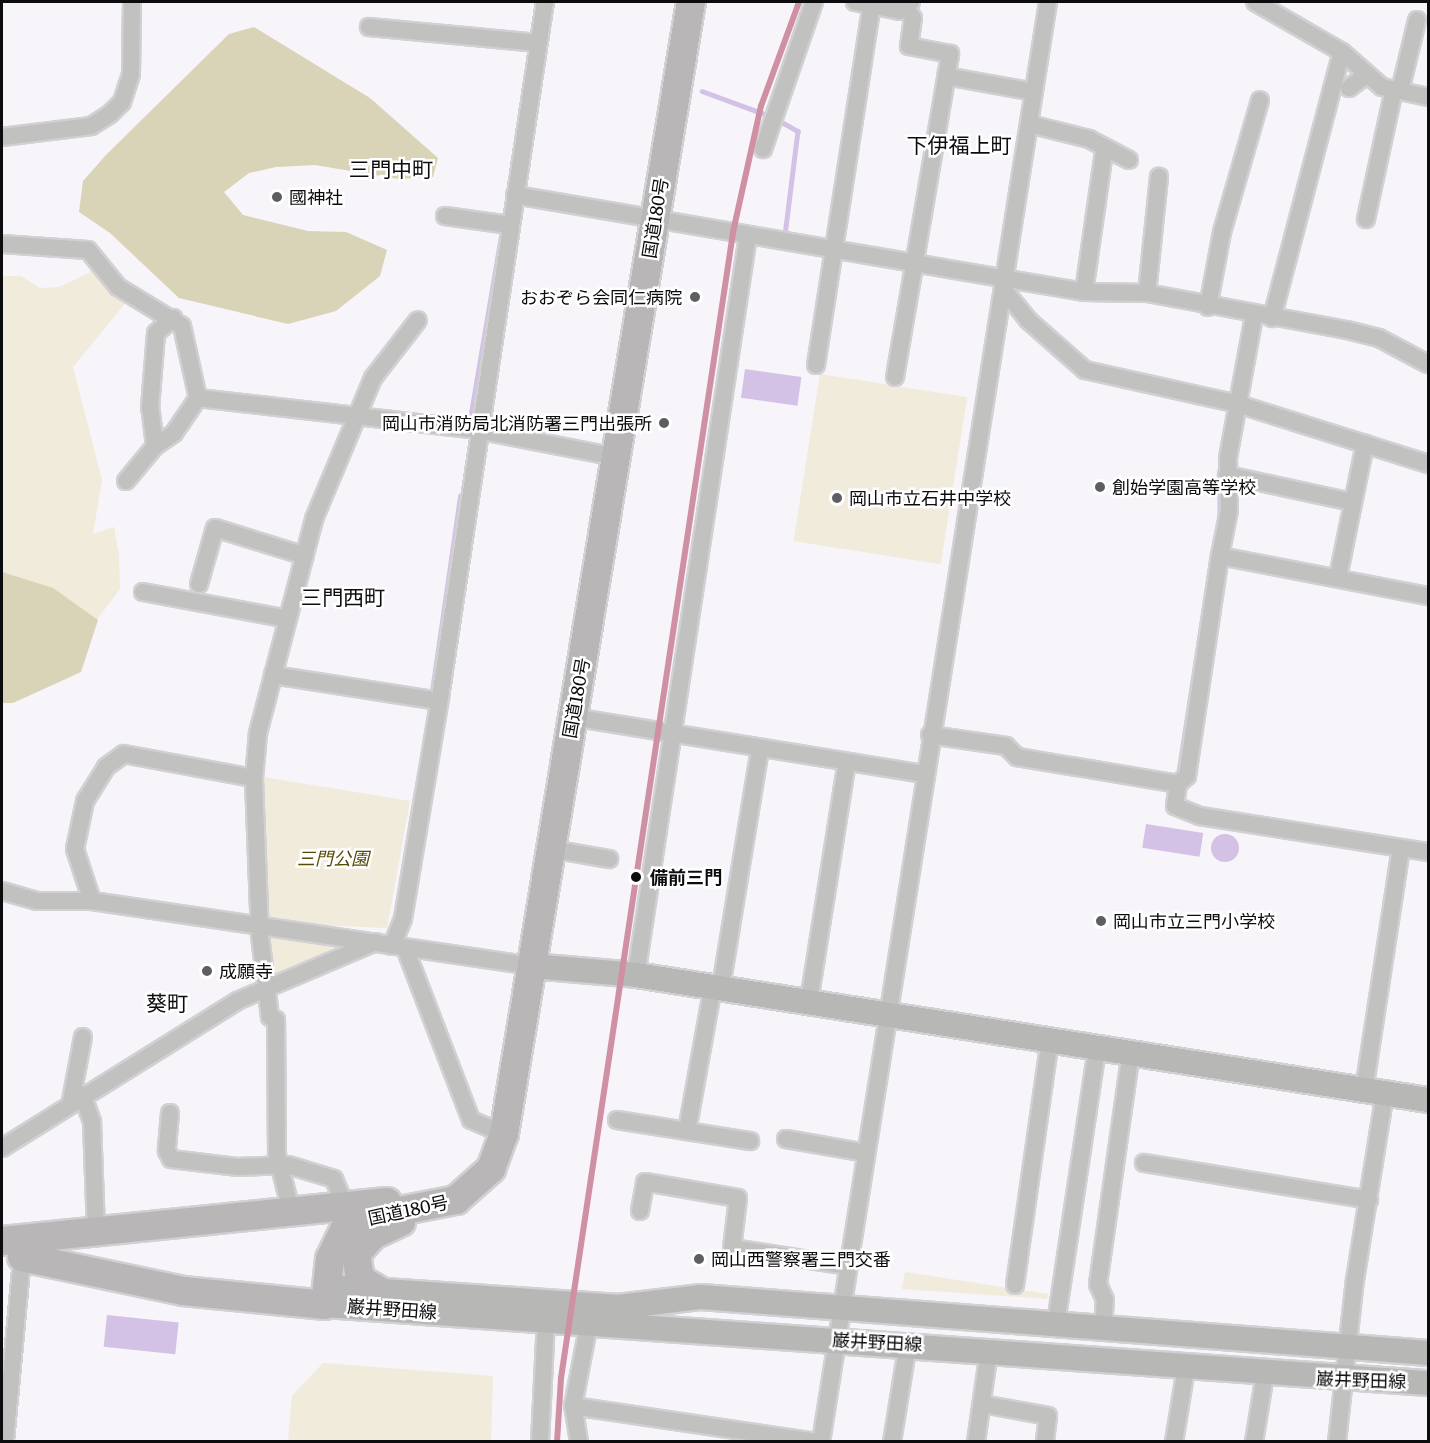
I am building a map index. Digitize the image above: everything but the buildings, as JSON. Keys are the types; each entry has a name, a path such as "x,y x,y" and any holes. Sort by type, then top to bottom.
{"highway":[{"name":"国道180号","path":"326,1296 332,1250 344,1230 369,1217 436,1207 475,1188 491,1169 504,1134 691,2"},
{"path":"12,1248 96,1230 344,1204 436,1207"},
{"path":"378,1290 356,1269 362,1245 372,1235 436,1207"},
{"path":"12,1248 205,1295 326,1296"}],"main road":[{"path":"532,966 636,975 717,987 1428,1100"},
{"name":"巌井野田線","path":"326,1296 378,1290 618,1306 700,1297 1056,1323 1351,1349 1428,1353"},
{"name":"巌井野田線","path":"326,1296 546,1320 908,1343 1186,1368 1428,1383"}],"street":[{"path":"2,136 91,126 110,114 122,102 132,74 132,2"},
{"path":"2,1148 76,1097 267,987 391,945 403,919 439,701 505,225 514,195 533,42 545,2"},
{"path":"763,149 771,116 814,2"},
{"path":"573,1406 819,1442 867,1153 930,735 1048,2"},
{"path":"1255,2 1289,10 1342,52 1366,75 1397,91 1428,97"},
{"path":"816,365 834,249 864,3 908,5 913,18 909,46 950,54 895,377"},
{"path":"1366,219 1417,20"},
{"path":"369,27 533,42"},
{"path":"1272,318 1342,52"},
{"path":"1349,88 1366,75"},
{"path":"946,76 1034,92"},
{"path":"1208,307 1222,232 1260,100"},
{"path":"1029,124 1089,139 1104,151 1129,160"},
{"path":"1083,292 1104,151"},
{"path":"1147,293 1159,177"},
{"path":"514,195 913,262 1004,284 1083,292 1147,293 1254,316 1379,338 1428,364"},
{"path":"445,216 505,225"},
{"path":"636,975 748,235"},
{"path":"2,244 88,250 118,287 173,318 185,331 198,398 174,433 155,446 126,481"},
{"path":"1004,284 1028,320 1085,370 1239,404 1428,464"},
{"path":"1254,316 1227,475 1229,510 1187,777 1178,784 1175,806 1200,816 1260,821 1401,849 1428,852"},
{"path":"155,446 150,408 156,333 173,318"},
{"path":"291,1210 279,1164 276,1020 270,1017 267,987 254,778 273,675 314,519 373,378 418,320"},
{"path":"198,398 357,419 477,430 616,457"},
{"path":"1338,578 1365,444"},
{"path":"1227,475 1353,502"},
{"path":"199,584 215,528 305,556"},
{"path":"1220,556 1428,596"},
{"path":"143,592 288,619"},
{"path":"273,675 439,701"},
{"path":"572,717 924,774"},
{"path":"930,735 1006,746 1017,757 1178,784"},
{"path":"687,1131 717,987 760,748"},
{"path":"92,901 75,849 85,801 106,767 124,754 254,778"},
{"path":"808,1001 847,762"},
{"path":"551,849 609,859"},
{"path":"1337,1442 1348,1379 1369,1200 1375,1092 1401,849"},
{"path":"2,891 72,905 92,901 262,929 532,966"},
{"path":"391,945 471,1120 504,1134"},
{"path":"83,1037 76,1097 92,1122 96,1230"},
{"path":"1015,1285 1050,1040"},
{"path":"1056,1323 1097,1048"},
{"path":"1103,1327 1105,1300 1098,1284 1131,1053"},
{"path":"170,1113 167,1152 171,1159 237,1167 279,1164 334,1179 344,1204"},
{"path":"617,1120 750,1141"},
{"path":"786,1139 867,1153"},
{"path":"1144,1163 1369,1200"},
{"path":"640,1211 645,1182 738,1198 732,1248 848,1266"},
{"path":"5,1442 12,1248"},
{"path":"540,1442 546,1320"},
{"path":"579,1442 573,1406 589,1323"},
{"path":"892,1442 908,1343"},
{"path":"1428,1346 1428,1353"},
{"path":"976,1442 989,1351"},
{"path":"1174,1442 1186,1368"},
{"path":"1254,1442 1265,1374"},
{"path":"982,1404 1048,1416 1045,1442"}],"green space":[{"path":"92,265 128,300 73,367 102,480 93,534 114,527 119,556 120,589 86,634 2,594 2,276 21,276 40,288 59,287 89,273"},
{"path":"820,374 967,397 941,564 794,541"},
{"name":"三門公園","path":"263,777 410,801 387,928 269,923"},
{"path":"264,935 353,945 354,950 270,977"},
{"path":"905,1272 1048,1294 1047,1299 902,1289"},
{"path":"323,1363 493,1376 491,1441 288,1441 292,1396"}],"shaded area":[{"path":"254,27 370,98 438,158 433,177 399,179 315,165 276,167 249,173 224,192 243,215 308,231 346,232 387,250 380,276 336,311 288,324 179,298 110,233 79,212 83,181 106,155 229,34"},
{"path":"745,369 801,377 797,406 741,398"},
{"path":"2,572 53,588 98,620 81,672 13,703 2,703"},
{"path":"1146,824 1203,833 1200,857 1142,848"},
{"path":"1225,834 1235,838 1239,848 1235,858 1225,862 1215,858 1211,848 1215,838"},
{"path":"107,1315 179,1323 175,1354 104,1347"}],"waterway":[{"path":"702,91 770,116"},
{"path":"778,120 798,131 785,235"},
{"path":"469,425 506,206"},
{"path":"1220,473 1220,515"},
{"path":"432,691 460,496"},
{"path":"1178,775 1212,556"},
{"path":"395,916 416,791"}],"transit line":[{"path":"557,1442 561,1378 733,232 761,106 799,2"}],"place":[{"name":"國神社","path":"277,197"},
{"name":"おおぞら会同仁病院","path":"695,297"},
{"name":"岡山市消防局北消防署三門出張所","path":"664,423"},
{"name":"創始学園高等学校","path":"1100,487"},
{"name":"岡山市立石井中学校","path":"837,498"},
{"name":"備前三門","path":"636,877"},
{"name":"岡山市立三門小学校","path":"1101,921"},
{"name":"成願寺","path":"207,971"},
{"name":"岡山西警察署三門交番","path":"699,1259"}],"district":[{"name":"下伊福上町","path":"959,144"},
{"name":"三門中町","path":"391,168"},
{"name":"三門西町","path":"343,596"},
{"name":"葵町","path":"167,1002"}]}
